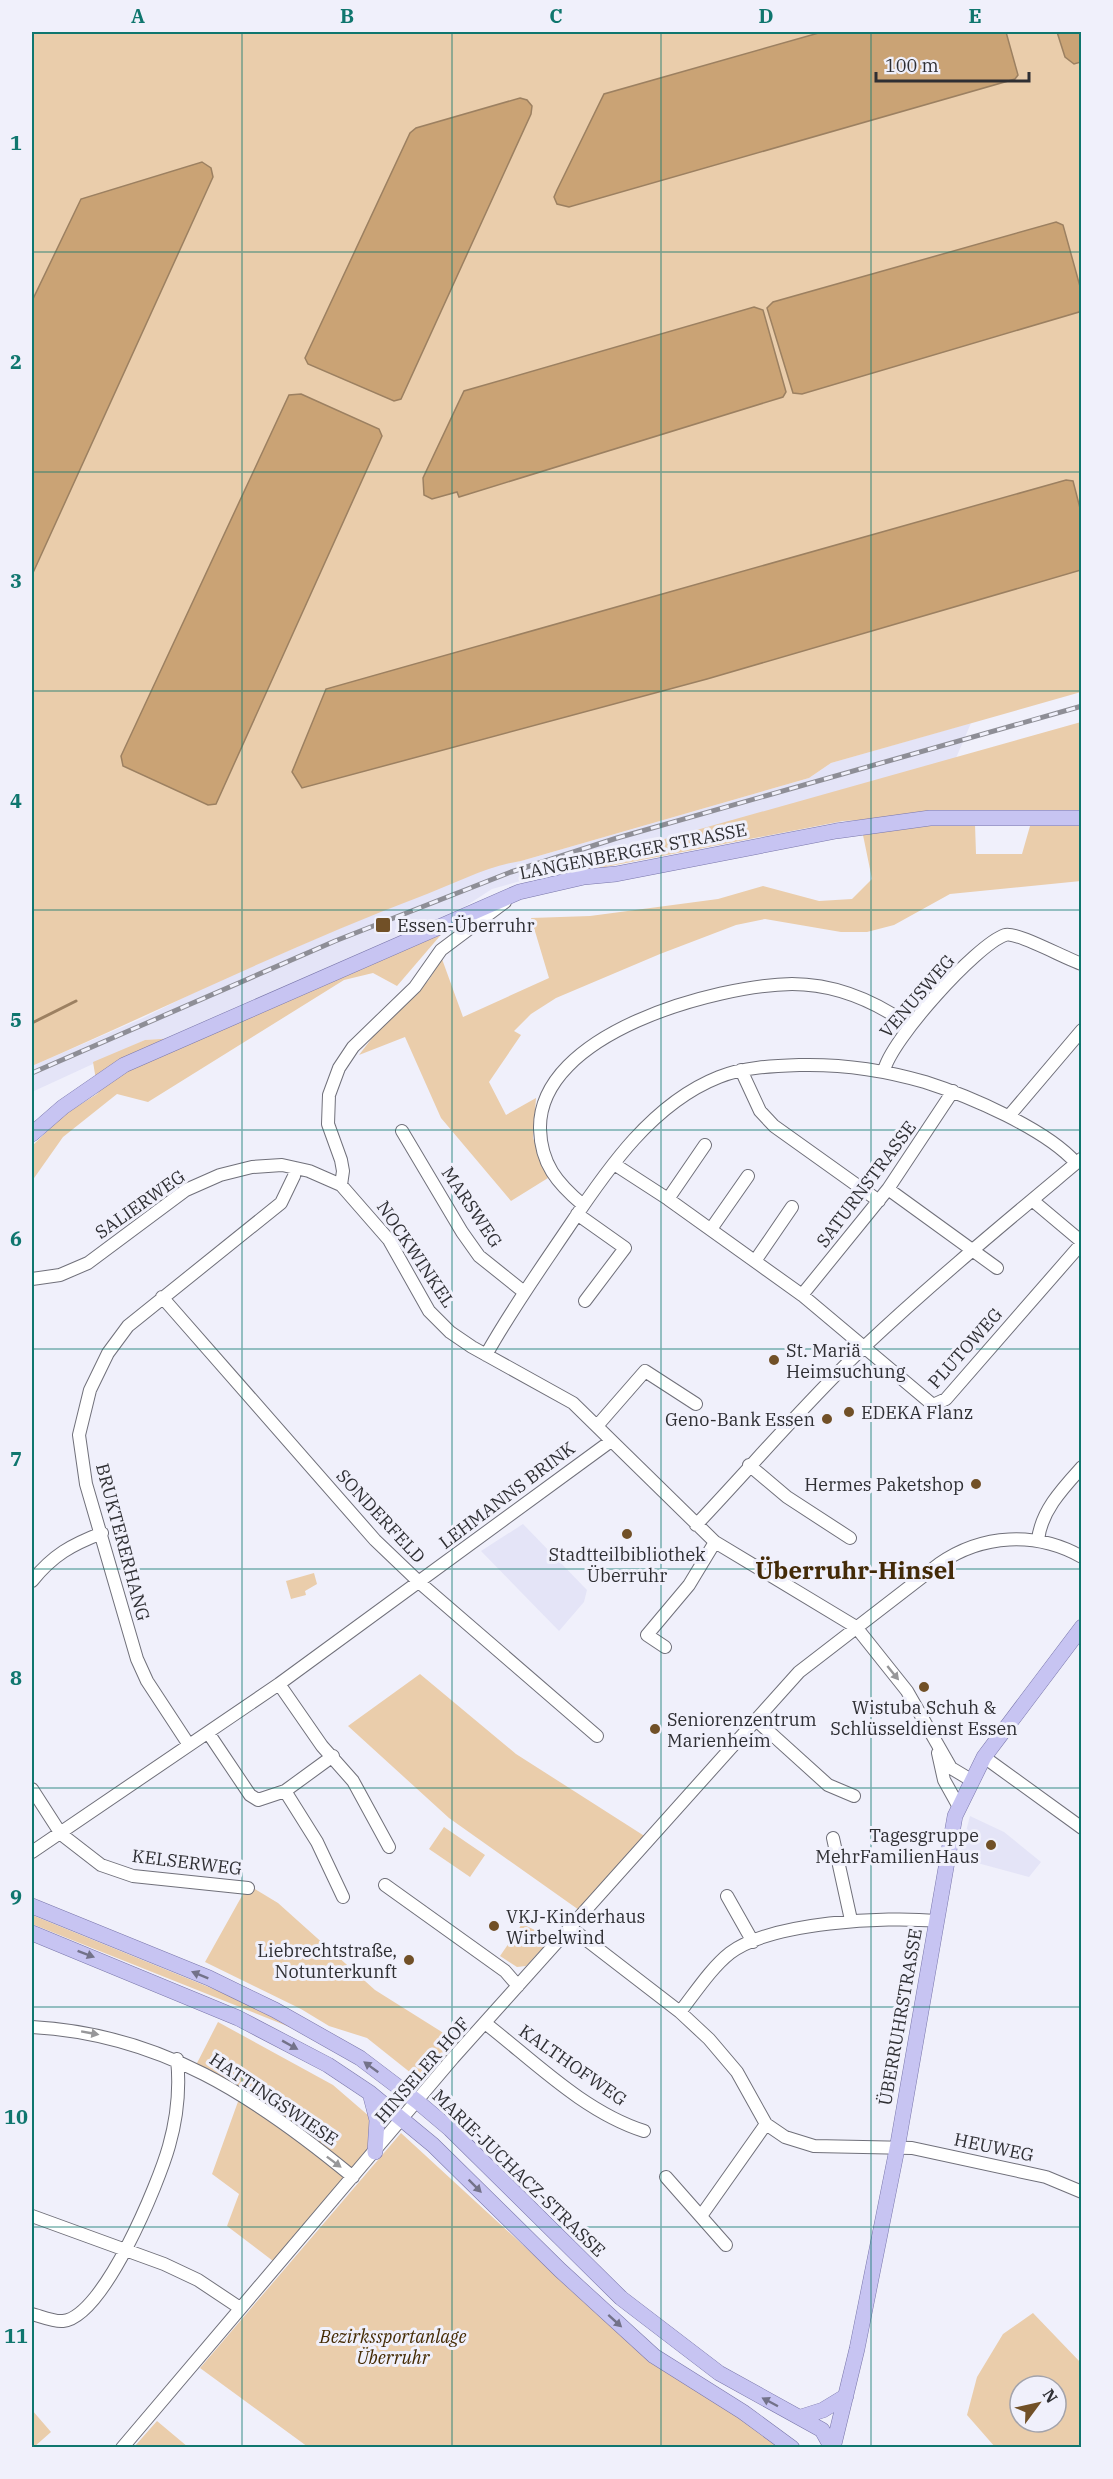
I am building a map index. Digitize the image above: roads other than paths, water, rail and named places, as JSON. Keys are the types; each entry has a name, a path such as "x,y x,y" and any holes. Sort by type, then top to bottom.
{"main road":[{"name":"LANGENBERGER STRASSE","path":"32,1134 63,1107 124,1065 519,892 584,877 616,874 836,831 930,818 1082,818"},
{"name":"ÜBERRUHRSTRASSE","path":"833,2448 846,2396 897,2149 950,1839 959,1807 984,1757 1082,1627"},
{"name":"MARIE-JUCHACZ-STRASSE","path":"32,1906 209,1978 340,2045 418,2102 493,2170 621,2298 670,2338 719,2373 822,2430 833,2448"},
{"path":"32,1933 238,2018 328,2065 404,2119 560,2270 654,2356 790,2444 805,2448"},
{"path":"370,2093 377,2120 375,2152"},
{"path":"801,2417 823,2410 846,2396"}],"street":[{"path":"341,1185 343,1171 341,1160 327,1124 329,1095 336,1074 353,1047 404,999 452,939 482,921 519,892"},
{"name":"VENUSWEG","path":"884,1071 887,1059 910,1026 952,978 1005,934 1018,934 1061,957 1082,964"},
{"path":"585,1301 625,1248 580,1209 548,1168 541,1146 540,1116 549,1091 566,1068 596,1043 637,1021 692,1000 759,987 794,984 859,996 889,1011 910,1026"},
{"path":"1009,1116 1082,1030"},
{"path":"486,1355 524,1292 580,1209 615,1164 658,1115 700,1085 741,1070 830,1065 884,1071 953,1091 1009,1116 1079,1161 973,1250 960,1258 863,1348 749,1465 696,1525"},
{"path":"741,1070 760,1111 774,1126 879,1201"},
{"name":"SATURNSTRASSE","path":"802,1295 888,1189 953,1091"},
{"name":"MARSWEG","path":"402,1131 462,1232 479,1256 524,1292"},
{"path":"668,1198 705,1145"},
{"path":"615,1164 668,1198 802,1295 863,1348"},
{"name":"SALIERWEG","path":"32,1279 60,1275 88,1263 186,1190 220,1175 252,1167 282,1165 321,1175 341,1185"},
{"name":"BRUKTERERHANG","path":"189,1745 147,1682 137,1659 84,1475 79,1435 90,1390 108,1353 128,1326 281,1203 294,1176 295,1168"},
{"path":"711,1229 748,1176"},
{"name":"NOCKWINKEL","path":"341,1185 389,1240 429,1311 459,1339 573,1403 715,1542 856,1628 907,1691 924,1717 938,1749 951,1768 971,1780"},
{"path":"888,1189 997,1268"},
{"path":"1032,1200 1082,1243"},
{"path":"755,1261 792,1207"},
{"name":"PLUTOWEG","path":"863,1348 924,1399 937,1405 946,1399 1082,1243"},
{"name":"SONDERFELD","path":"162,1297 375,1540 420,1583 597,1736"},
{"path":"597,1425 645,1371 696,1404"},
{"name":"LEHMANNS BRINK","path":"32,1852 189,1745 209,1734 420,1583 611,1441"},
{"path":"749,1465 787,1497 850,1538"},
{"path":"1082,1467 1048,1509 1039,1528 1038,1540 1082,1557"},
{"path":"32,1581 54,1557 74,1544 102,1533"},
{"name":"HINSELER HOF","path":"122,2448 485,2023 799,1672 964,1548 991,1541 1038,1540"},
{"path":"665,1647 647,1635 688,1585 715,1542"},
{"path":"279,1684 322,1746 353,1781 389,1847"},
{"path":"756,1720 828,1785 854,1796"},
{"path":"209,1734 250,1795 258,1800 285,1791 333,1756"},
{"name":"NOCKWINKEL","path":"938,1749 939,1763 945,1780 959,1807"},
{"path":"984,1757 1082,1828"},
{"name":"KELSERWEG","path":"32,1789 61,1834 89,1857 115,1871 170,1880 177,1878 248,1888"},
{"path":"285,1791 317,1842 343,1897"},
{"path":"833,1838 851,1920"},
{"path":"385,1885 505,1971 518,1986"},
{"path":"727,1896 753,1942"},
{"path":"680,2012 730,1953 753,1942 791,1930 851,1920 936,1921"},
{"path":"571,1928 680,2012 709,2039 737,2072 766,2124 701,2216"},
{"name":"KALTHOFWEG","path":"485,2023 583,2098 612,2117 644,2131"},
{"name":"HATTINGSWIESE","path":"32,2027 104,2036 177,2060 233,2090 353,2177"},
{"path":"32,2314 63,2321 77,2315 87,2306 126,2250 154,2190 170,2143 179,2079 177,2060"},
{"name":"HEUWEG","path":"766,2124 785,2137 814,2146 912,2148 1046,2177 1082,2192"},
{"path":"666,2177 726,2245"},
{"path":"32,2216 126,2250 198,2280 240,2308"}],"waterway":[{"path":"32,1023 76,1001"}],"railway":[{"path":"32,1073 335,941 511,872 617,838 1082,706"}],"place":[{"name":"Essen-Überruhr","path":"383,925"},
{"name":"St. Mariä Heimsuchung","path":"774,1360"},
{"name":"EDEKA Flanz","path":"849,1412"},
{"name":"Geno-Bank Essen","path":"827,1419"},
{"name":"Hermes Paketshop","path":"976,1484"},
{"name":"Stadtteilbibliothek Überruhr","path":"627,1534"},
{"name":"Wistuba Schuh & Schlüsseldienst Essen","path":"924,1687"},
{"name":"Seniorenzentrum Marienheim","path":"655,1729"},
{"name":"Tagesgruppe MehrFamilienHaus","path":"991,1845"},
{"name":"VKJ-Kinderhaus Wirbelwind","path":"494,1926"},
{"name":"Liebrechtstraße, Notunterkunft","path":"409,1960"}],"district":[{"name":"Überruhr-Hinsel","path":"855,1570"}],"park label":[{"name":"Bezirkssportanlage Überruhr","path":"393,2346"}]}
